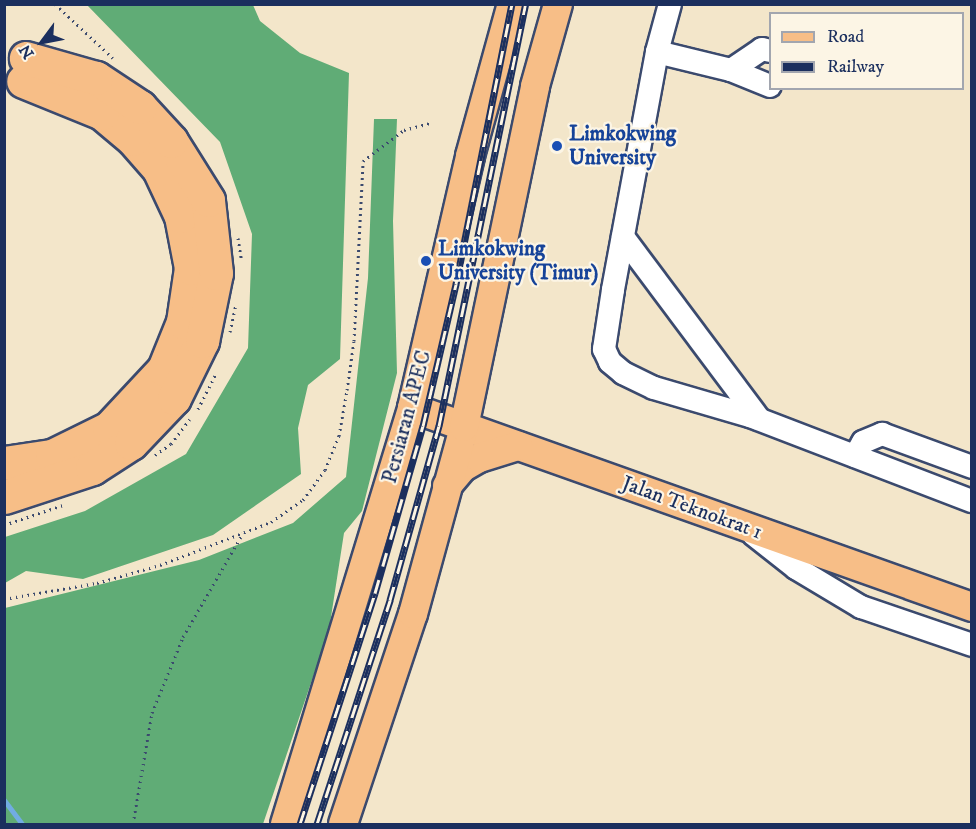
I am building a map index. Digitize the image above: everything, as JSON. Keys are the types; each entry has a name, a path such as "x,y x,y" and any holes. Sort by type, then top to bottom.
{"highway":[{"path":"4,463 52,456 109,428 164,369 183,322 191,268 181,216 159,169 134,139 102,113 14,67"},
{"path":"4,497 92,468 131,443 146,428 174,398 202,341 216,273 208,200 174,145 140,107 96,78 14,67"}],"main road":[{"name":"Persiaran APEC","path":"285,825 412,408 470,156 512,4"},
{"path":"343,825 412,614 464,427 535,86 558,4"},
{"path":"447,486 462,468 479,458 518,446 484,408 476,376"},
{"name":"Jalan Teknokrat 1","path":"412,408 972,607"}],"lane":[{"path":"670,4 657,52 604,349 610,362 622,373 654,388 759,419 972,501"},
{"path":"731,70 762,49 769,51"},
{"path":"657,52 731,70 769,85"},
{"path":"623,237 759,419"},
{"path":"855,456 863,442 882,435 972,467"},
{"path":"742,526 796,568 861,607 972,645"}],"path":[{"path":"55,4 119,63"},
{"path":"4,599 97,584 160,565 271,522 303,500 325,470 339,436 354,341 363,161 404,130 431,123"},
{"path":"236,229 240,262"},
{"path":"226,343 235,321 237,297"},
{"path":"154,456 171,444 206,398 218,365"},
{"path":"4,525 69,503"},
{"path":"133,825 152,713 183,637 243,533"}],"green space":[{"path":"87,5 253,5 260,21 300,53 349,73 340,359 308,385 298,428 301,474 213,535 83,579 26,571 5,583 5,537 85,511 186,454 248,348 252,234 220,142"},
{"path":"374,119 397,119 393,221 397,373 362,511 344,533 329,630 263,824 5,824 5,608 199,560 293,523 346,477 368,278"}],"waterway":[{"path":"4,800 22,824"}],"railway":[{"path":"300,824 375,593 423,426 456,284 512,4"},
{"path":"317,824 390,600 439,426 526,4"}],"place":[{"name":"Limkokwing University","path":"557,146"},
{"name":"Limkokwing University (Timur)","path":"426,261"}]}
